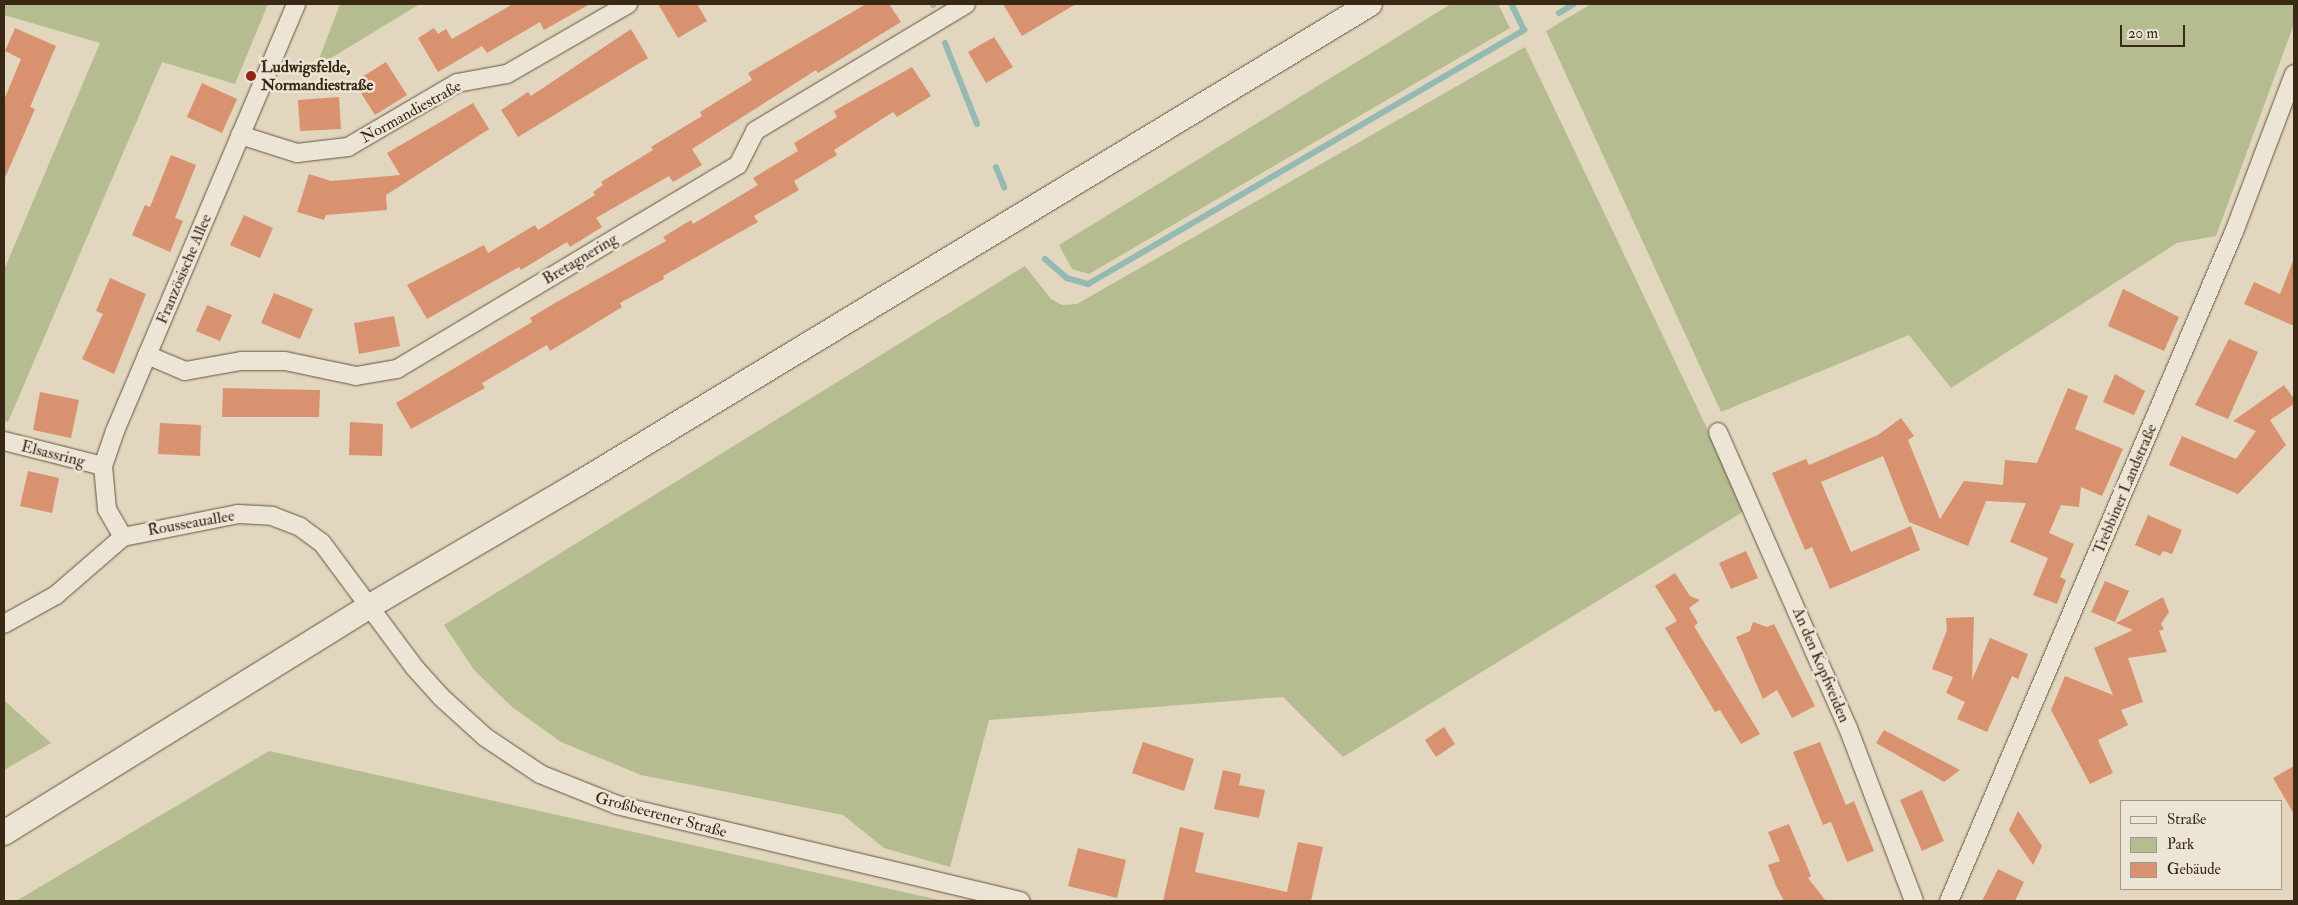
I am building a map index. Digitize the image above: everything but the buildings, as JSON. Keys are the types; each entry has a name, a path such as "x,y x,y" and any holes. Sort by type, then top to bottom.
{"main road":[{"path":"4,833 370,606 578,484 1370,4"}],"street":[{"name":"Französische Allee","path":"123,536 106,509 103,466 115,431 296,4"},
{"name":"Normandiestraße","path":"240,135 297,154 348,147 457,83 507,74 628,4"},
{"name":"Bretagnering","path":"147,355 185,371 241,361 285,361 356,376 397,369 738,165 755,131 966,4"},
{"name":"Trebbiner Landstraße","path":"1949,901 2234,232 2294,74"},
{"name":"An den Kopfweiden","path":"1718,432 1848,728 1914,901"},
{"name":"Elsassring","path":"4,441 103,466"},
{"name":"Rousseauallee","path":"123,536 238,514 272,516 300,527 322,543 370,606"},
{"path":"4,624 56,595 123,536"},
{"name":"Großbeerener Straße","path":"370,606 415,668 464,719 518,761 576,791 624,807 1021,901"}],"green space":[{"path":"4,4 268,4 235,84 162,62 8,422 4,421 4,270 100,43 4,15"},
{"path":"340,4 420,4 316,67"},
{"path":"1451,4 1498,4 1510,28 1089,274 1072,269 1059,245"},
{"path":"1591,4 2294,4 2294,24 2216,236 2177,243 1951,388 1909,335 1721,412 1546,31"},
{"path":"1525,47 1746,510 1343,757 1283,697 989,720 950,867 884,848 843,815 641,775 561,742 512,707 474,670 444,625 1025,266 1051,299 1062,305 1077,304"},
{"path":"4,700 51,743 4,770"},
{"path":"269,751 944,901 16,901"}],"waterway":[{"path":"1559,13 1574,4"},
{"path":"1045,259 1067,278 1088,284 1524,30 1512,5"},
{"path":"945,43 977,124"},
{"path":"996,167 1004,187"}],"place":[{"name":"Ludwigsfelde, Normandiestraße","path":"251,76"}]}
